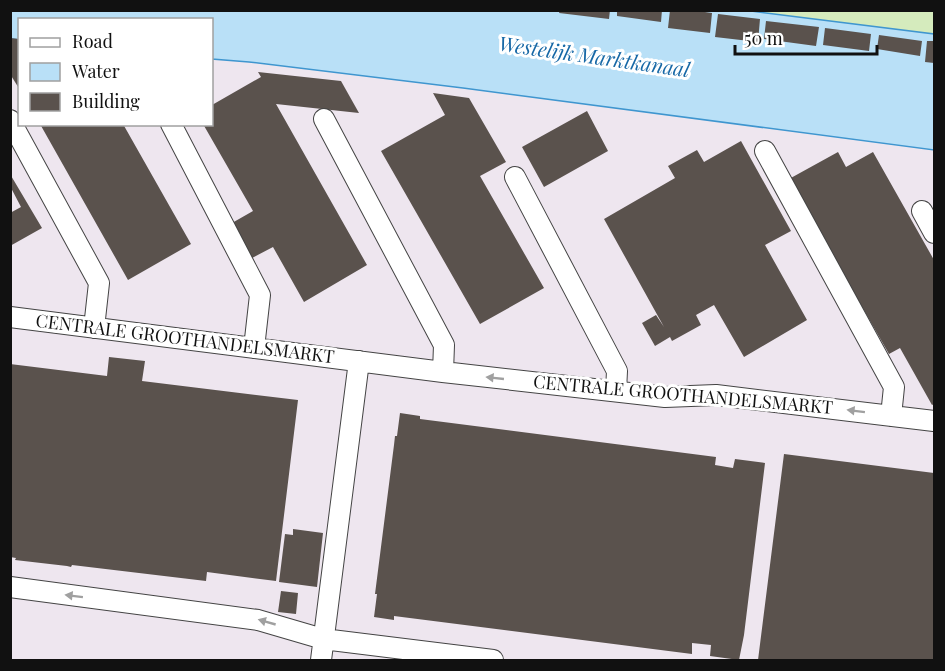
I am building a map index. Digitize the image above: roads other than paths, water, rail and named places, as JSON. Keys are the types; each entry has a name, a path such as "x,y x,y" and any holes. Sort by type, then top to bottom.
{"lane":[{"path":"324,119 444,345 443,372"},
{"path":"10,120 99,283 94,328"},
{"path":"172,126 260,295 254,348"},
{"path":"765,151 894,387 891,416"},
{"path":"515,177 617,371 616,391"},
{"path":"922,211 934,233"},
{"name":"CENTRALE GROOTHANDELSMARKT","path":"10,317 443,372 665,397 716,395 934,421"},
{"name":"CENTRALE GROOTHANDELSMARKT","path":"321,660 359,361"},
{"path":"10,587 258,620 323,639 493,660"}],"water":[{"name":"Westelijk Marktkanaal","path":"11,10 751,11 934,34 934,150 463,88 213,59 213,18 18,18 18,40 11,39"}]}
